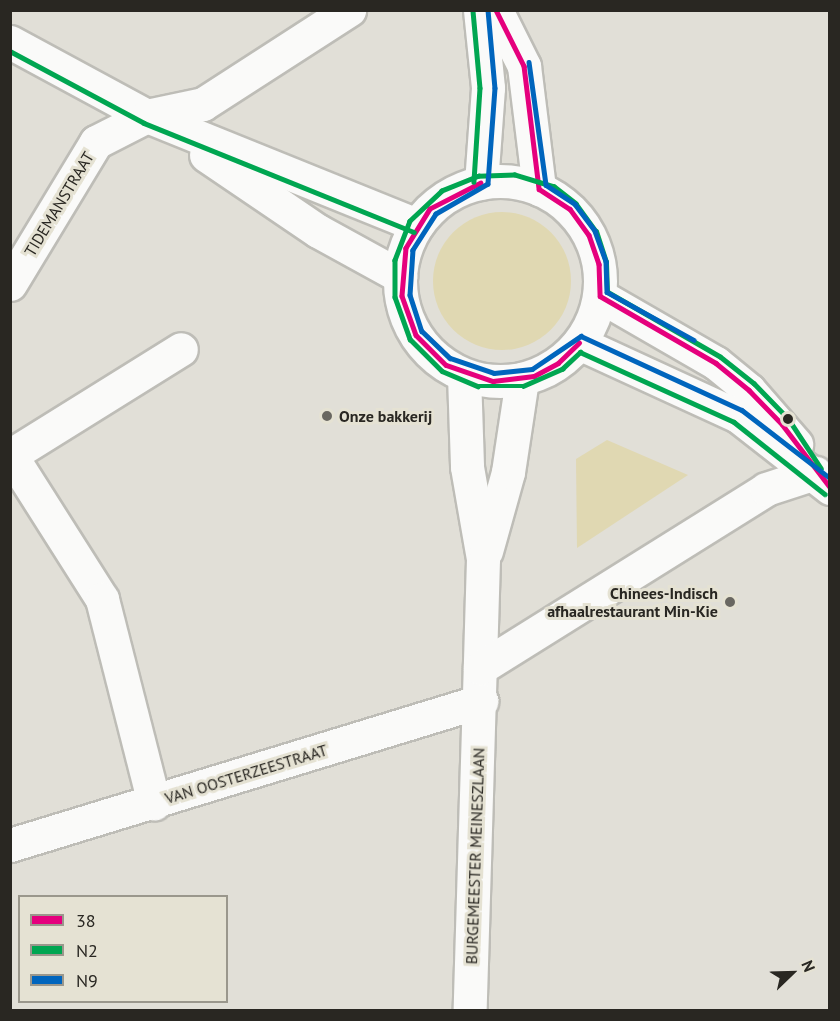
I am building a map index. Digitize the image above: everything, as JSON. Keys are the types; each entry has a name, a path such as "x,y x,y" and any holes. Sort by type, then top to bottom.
{"street":[{"name":"TIDEMANSTRAAT","path":"10,284 96,142 147,116 203,104 349,10"},
{"path":"480,10 488,88 481,183"},
{"path":"496,10 524,66 539,189"},
{"path":"10,42 147,116 318,231 400,276"},
{"path":"147,116 417,225"},
{"path":"514,182 539,189 570,209 589,235 599,264 600,296 579,343 558,363 522,379 493,381 464,375 429,352 416,335 407,317 400,276 417,225 446,197 481,183 514,182"},
{"path":"600,296 716,363 749,390 782,424 822,481"},
{"path":"579,343 738,416 822,481"},
{"path":"154,803 102,598 11,454 182,349"},
{"path":"464,375 467,467 483,559"},
{"path":"483,559 508,472 522,379"},
{"path":"480,668 766,489 822,481"},
{"name":"BURGEMEESTER MEINESZLAAN","path":"470,1011 481,701 483,559"},
{"name":"VAN OOSTERZEESTRAAT","path":"10,845 154,803 481,701"}],"shaded area":[{"path":"502,212 528,218 551,232 565,255 571,281 565,307 551,330 528,344 502,350 476,344 453,330 439,307 433,281 439,255 453,232 476,218"},
{"path":"607,440 688,475 577,548 576,459"}],"transit line":[{"name":"N9","path":"488,10 495,88 488,184 436,214 413,250 410,295 422,331 450,358 494,373 532,369 581,336 742,410 830,478"},
{"name":"38","path":"496,10 524,66 539,189"},
{"name":"N2","path":"473,11 480,88 474,182"},
{"name":"N2","path":"10,51 144,123 414,232"},
{"name":"N9","path":"529,62 546,185 575,204 595,231 606,262 607,292 694,340"},
{"name":"N2","path":"821,469 788,419 754,384 720,357 607,292 606,262 596,232 576,204 554,187 515,175 479,176 442,191 410,221 395,260 395,297 410,339 442,371 478,386 523,386 562,369 580,352 734,422 825,494"},
{"name":"38","path":"481,183 430,209 406,248 402,296 416,335 446,365 493,381 534,376 558,363 579,343"},
{"name":"38","path":"539,189 570,209 589,235 599,264 600,296"},
{"name":"38","path":"600,296 716,363 749,390 782,424 830,487"}],"place":[{"name":"Onze bakkerij","path":"327,416"},
{"name":"Chinees-Indisch afhaalrestaurant Min-Kie","path":"730,602"}]}
